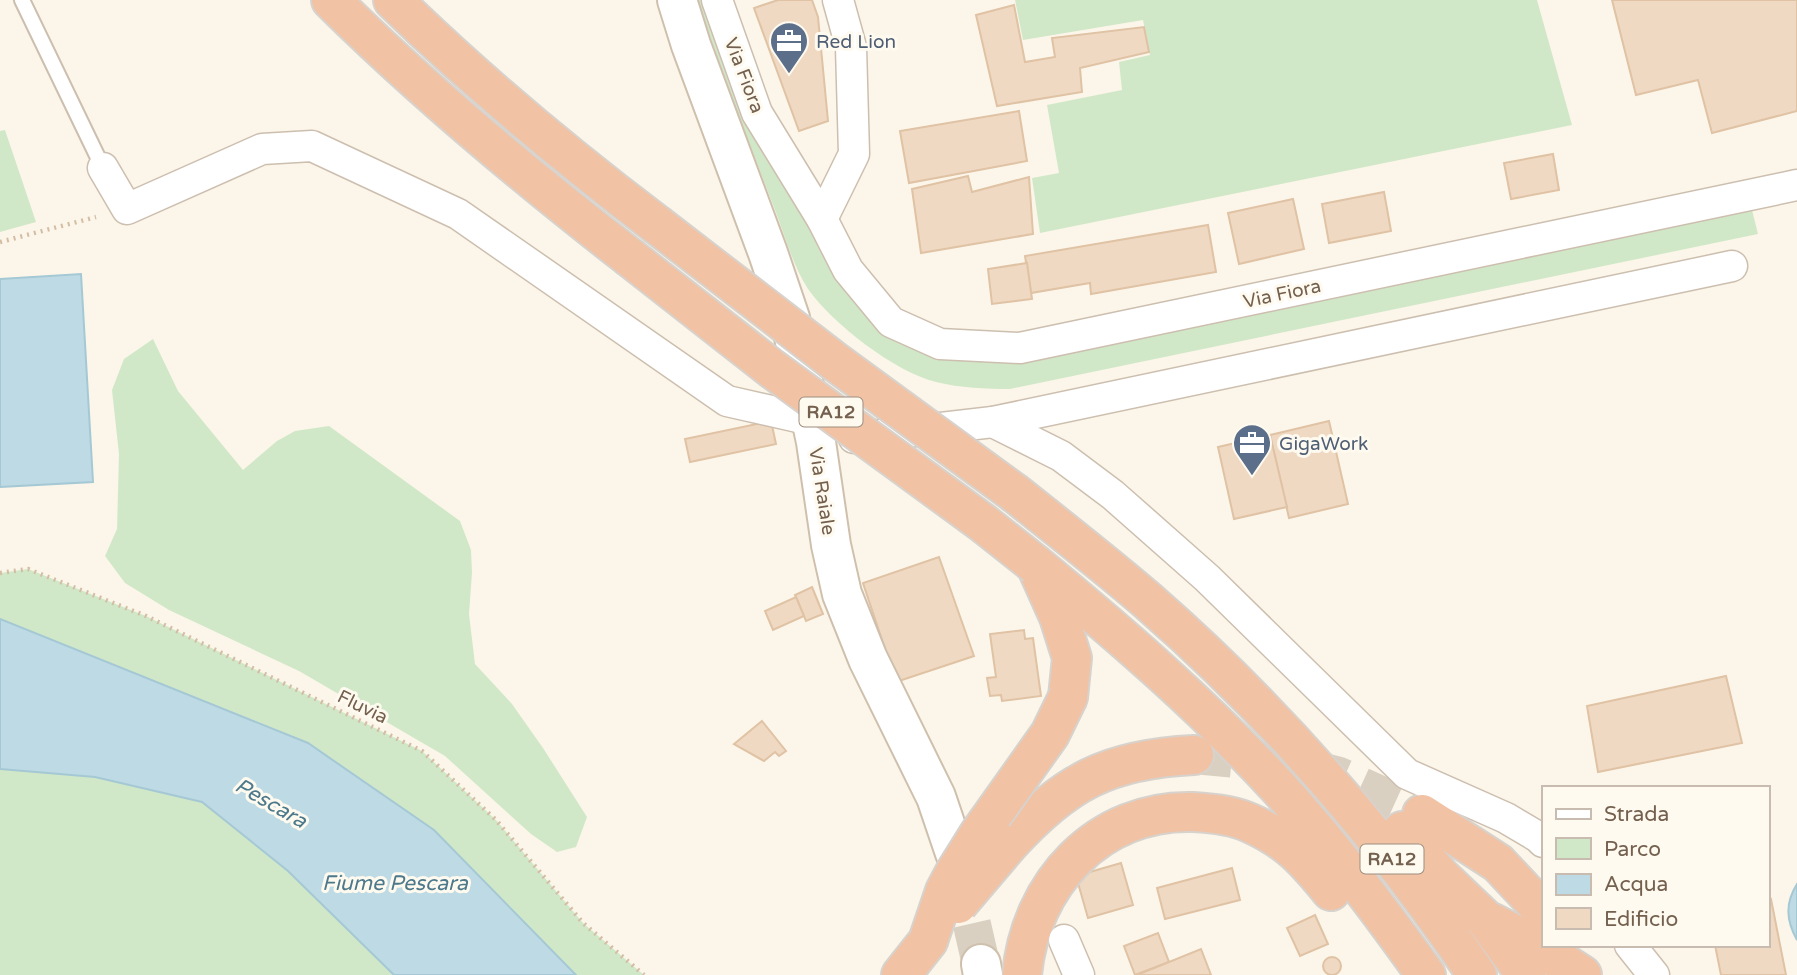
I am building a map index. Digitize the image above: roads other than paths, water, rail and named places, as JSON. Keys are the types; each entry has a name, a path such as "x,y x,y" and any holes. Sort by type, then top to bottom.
{"highway":[{"name":"RA12","path":"331,0 433,95 574,214 771,368 983,523 1145,656 1247,755 1311,826 1391,926 1426,975"},
{"name":"RA12","path":"393,0 464,66 601,183 834,361 1016,494 1149,602 1300,749 1400,869 1477,975"},
{"path":"928,941 945,891 954,874 1050,734 1068,696 1072,658 1059,617 1036,565"},
{"path":"1300,749 1350,771 1441,877 1485,919 1542,945"},
{"path":"901,975 1008,845 1058,796 1086,778 1120,765 1162,757 1194,755"},
{"path":"1022,975 1024,958 1037,915 1049,890 1080,852 1123,824 1171,811 1214,813 1248,821 1278,837 1302,855 1347,911 1391,926"},
{"path":"1422,814 1497,863 1542,931"}],"street":[{"name":"Via Raiale","path":"677,0 790,318 842,594 868,659 936,797 955,853"},
{"name":"Via Fiora","path":"717,0 757,113 822,219 848,270 891,322 940,344 1020,348 1797,185"},
{"path":"822,219 854,154 851,47 838,0"},
{"path":"103,168 127,209 262,149 312,146 458,214 727,401 813,431 993,422 1732,266"},
{"path":"993,422 1061,456 1113,495 1207,578 1406,774 1506,818 1542,841"},
{"path":"1064,940 1079,975"},
{"path":"1632,947 1654,975"}],"lane":[{"path":"22,0 103,168"}],"water":[{"path":"81,274 93,482 0,487 0,279"},
{"name":"Fiume Pescara","path":"0,619 308,743 434,830 576,975 394,975 288,871 202,802 95,777 0,769"},
{"path":"1797,884 1797,940 1788,912 1790,898"}],"tunnel":[{"path":"1194,755 1297,765 1339,776 1422,814"},
{"path":"959,868 981,964"}],"place":[{"name":"Red Lion","path":"789,75"},
{"name":"GigaWork","path":"1252,477"}],"water label":[{"name":"Pescara","path":"271,803"}]}
